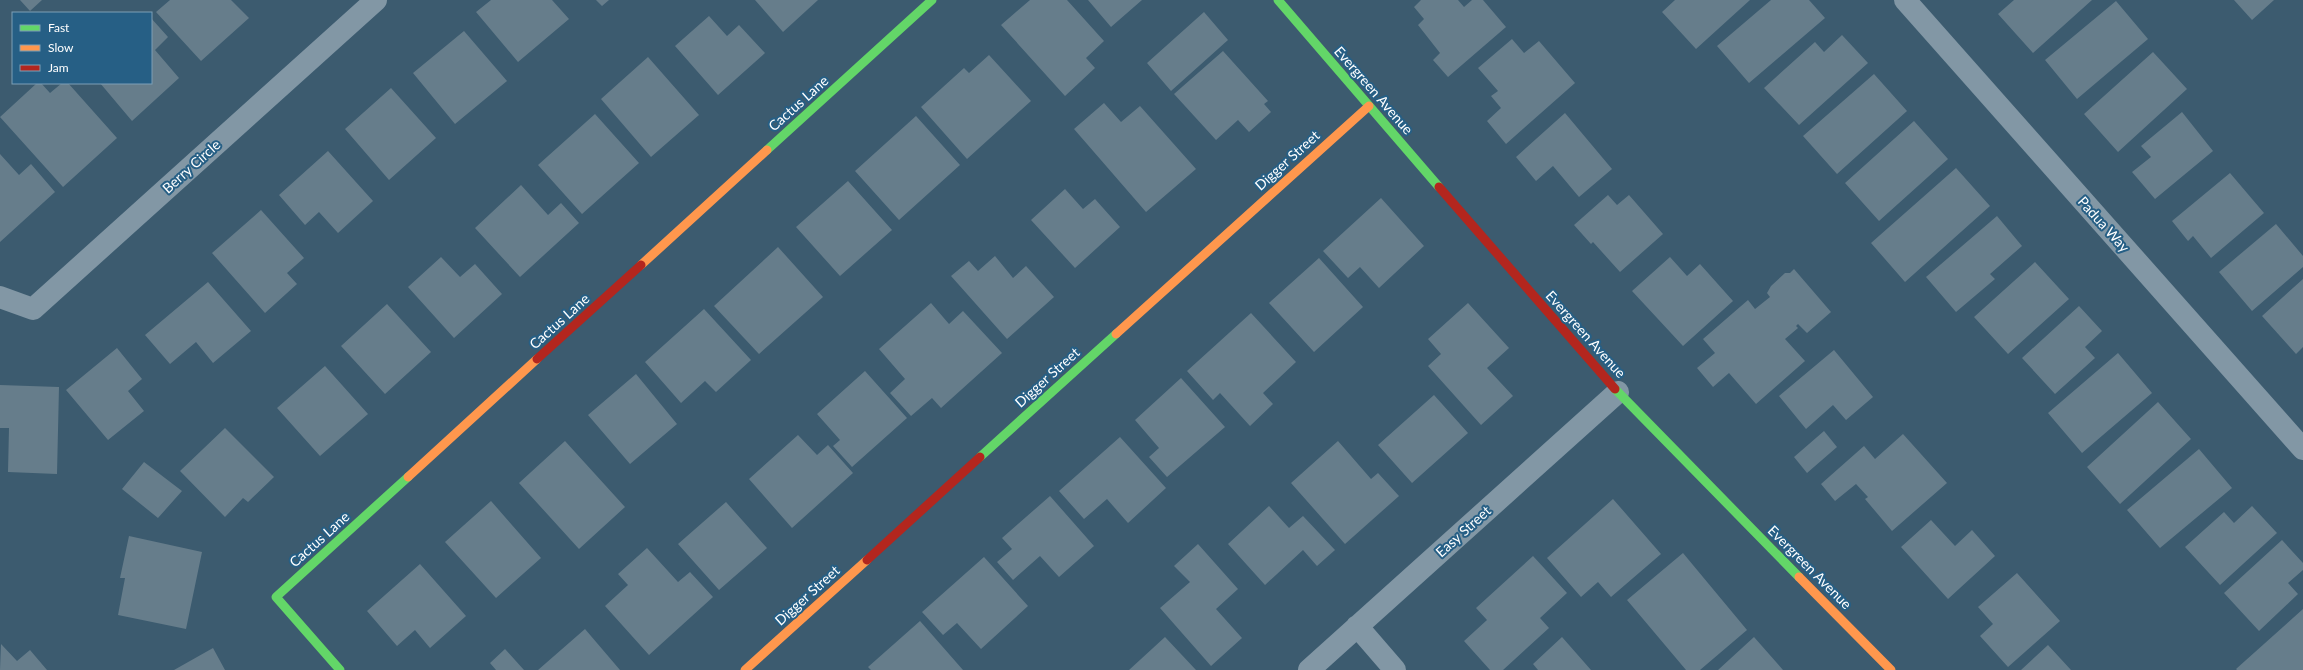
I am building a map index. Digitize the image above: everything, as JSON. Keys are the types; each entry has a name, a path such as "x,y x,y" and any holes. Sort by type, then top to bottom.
{"street":[{"name":"Berry Circle","path":"0,297 33,309 376,0"},
{"name":"Cactus Lane","path":"340,670 276,597 932,0"},
{"name":"Evergreen Avenue","path":"1278,0 1544,310 1618,392 1891,670"},
{"name":"Padua Way","path":"1905,0 2303,449"},
{"name":"Digger Street","path":"745,670 1369,106"},
{"name":"Easy Street","path":"1308,670 1618,392"},
{"path":"1357,626 1396,670"}],"building":[{"path":"20,0 42,0 30,11"},
{"path":"170,0 231,0 249,18 201,61 156,12"},
{"path":"491,0 552,0 569,19 518,62 476,12"},
{"path":"596,0 609,0 602,6"},
{"path":"755,0 818,0 783,32"},
{"path":"1030,0 1067,0 1104,41 1086,58 1095,68 1065,96 1001,25"},
{"path":"1088,0 1142,0 1111,27"},
{"path":"1421,0 1458,0 1464,7 1472,0 1483,0 1506,27 1448,77 1433,60 1440,53 1418,25 1424,19 1414,7"},
{"path":"1675,0 1750,0 1696,49 1662,12"},
{"path":"1771,0 1809,0 1825,18 1749,83 1717,46"},
{"path":"2014,0 2092,0 2033,53 1998,14"},
{"path":"2234,0 2274,0 2252,20"},
{"path":"2116,1 2148,39 2077,99 2045,60"},
{"path":"1204,12 1228,40 1171,91 1147,63"},
{"path":"709,16 727,36 739,25 765,53 718,95 675,46"},
{"path":"152,19 168,37 155,50 179,78 132,121 101,84 152,84"},
{"path":"464,31 507,81 455,124 413,73"},
{"path":"1842,35 1868,63 1799,125 1764,88 1815,42 1824,52"},
{"path":"1512,39 1524,53 1539,41 1575,83 1506,144 1487,121 1501,108 1491,96 1498,91 1478,68"},
{"path":"1223,51 1268,101 1264,104 1271,112 1249,132 1238,120 1216,140 1174,94"},
{"path":"2153,52 2187,89 2118,152 2084,114"},
{"path":"989,55 1031,101 967,159 921,107 964,68 969,73"},
{"path":"648,57 699,115 651,157 601,99"},
{"path":"1874,74 1907,111 1837,174 1803,136"},
{"path":"36,84 42,84 50,93 61,84 69,84 117,138 63,187 0,117"},
{"path":"391,88 436,138 389,180 345,129"},
{"path":"1104,103 1121,122 1140,106 1196,169 1146,212 1074,129"},
{"path":"2182,112 2213,151 2155,199 2132,172 2151,157 2141,146"},
{"path":"1565,113 1612,169 1579,197 1553,166 1536,181 1516,157"},
{"path":"595,114 639,163 582,214 538,165"},
{"path":"916,116 960,165 899,220 855,171"},
{"path":"1914,121 1948,159 1879,221 1845,183"},
{"path":"328,151 373,201 338,233 319,212 305,225 279,195"},
{"path":"0,154 19,175 31,164 55,192 0,242"},
{"path":"1956,168 1990,206 1905,282 1871,243"},
{"path":"2230,173 2264,213 2211,258 2193,236 2188,241 2172,221"},
{"path":"848,181 892,230 840,276 796,227"},
{"path":"521,185 548,215 561,203 579,223 520,277 475,228"},
{"path":"1065,189 1083,209 1095,199 1120,227 1075,268 1031,220"},
{"path":"1608,195 1617,205 1629,195 1663,234 1620,272 1593,242 1591,244 1574,225"},
{"path":"1381,198 1424,246 1379,288 1360,267 1348,278 1323,251"},
{"path":"261,210 304,258 287,273 297,284 265,313 212,253"},
{"path":"1997,216 2022,246 1990,274 1995,279 1956,312 1926,277"},
{"path":"2276,224 2303,256 2303,267 2252,311 2219,272"},
{"path":"778,247 823,297 759,354 714,306"},
{"path":"995,256 1013,278 1026,266 1054,297 1007,339 951,276 969,261 978,271"},
{"path":"441,257 460,277 475,264 502,294 454,338 408,287"},
{"path":"1670,257 1687,276 1700,264 1733,301 1683,346 1632,291"},
{"path":"1319,258 1363,307 1314,352 1269,303"},
{"path":"2035,262 2069,299 2008,354 1974,317"},
{"path":"1794,269 1831,312 1807,333 1798,324 1796,326 1798,328 1785,339 1805,361 1756,404 1729,373 1713,387 1697,368 1715,353 1703,339 1748,300 1755,309 1770,297 1767,293 1771,286 1785,273 1790,273"},
{"path":"2303,279 2303,347 2296,354 2262,316"},
{"path":"208,282 251,331 213,363 196,342 170,364 145,335"},
{"path":"931,303 949,324 963,311 1002,353 941,408 932,398 911,416 890,393 905,379 879,349"},
{"path":"1468,303 1509,348 1487,368 1513,396 1481,425 1428,366 1441,354 1428,339"},
{"path":"387,304 431,352 385,394 341,346"},
{"path":"2079,306 2102,331 2085,347 2095,358 2055,394 2022,358"},
{"path":"704,309 751,360 716,392 705,381 681,403 645,362"},
{"path":"1251,313 1296,362 1263,393 1273,404 1250,426 1220,393 1213,400 1187,371"},
{"path":"117,348 142,379 128,391 144,411 108,440 66,390"},
{"path":"1834,350 1873,397 1846,420 1833,405 1806,429 1779,396"},
{"path":"2118,353 2152,393 2082,453 2048,413"},
{"path":"325,366 368,414 320,456 277,408"},
{"path":"865,371 907,418 852,467 833,446 840,440 817,414"},
{"path":"636,374 677,424 630,464 588,415"},
{"path":"1181,378 1225,427 1167,477 1149,457 1159,448 1135,420"},
{"path":"0,385 59,387 57,474 8,472 9,428 0,428"},
{"path":"1434,395 1468,433 1412,483 1378,445"},
{"path":"2158,402 2191,439 2120,504 2087,467"},
{"path":"225,428 274,477 248,502 243,498 225,517 180,471"},
{"path":"1824,431 1837,447 1807,473 1794,457"},
{"path":"1903,434 1947,483 1892,531 1865,499 1868,497 1856,484 1835,501 1821,484 1864,446 1875,459"},
{"path":"798,435 817,455 828,445 853,473 792,528 749,479"},
{"path":"1120,437 1166,488 1128,523 1107,499 1084,519 1059,491"},
{"path":"565,441 625,507 579,549 519,483"},
{"path":"1338,441 1371,479 1378,473 1399,496 1345,544 1291,483"},
{"path":"2199,449 2232,488 2160,548 2127,510"},
{"path":"144,462 182,491 158,518 122,489"},
{"path":"1050,496 1094,546 1059,577 1040,556 1013,580 997,562 1012,549 1002,538"},
{"path":"1613,499 1661,554 1611,597 1598,582 1581,597 1547,558"},
{"path":"491,501 541,558 496,598 445,542"},
{"path":"726,502 767,548 719,590 678,544"},
{"path":"1269,506 1289,528 1303,516 1335,550 1317,566 1303,550 1265,585 1228,544"},
{"path":"2252,506 2277,533 2220,585 2185,547 2224,512 2234,523"},
{"path":"1931,520 1955,546 1972,530 1995,556 1948,599 1901,547"},
{"path":"129,536 202,552 186,629 118,615 125,578 120,578"},
{"path":"2282,540 2303,563 2303,570 2288,583 2298,594 2259,631 2224,593"},
{"path":"1198,544 1238,589 1216,609 1242,638 1211,666 1160,608 1190,582 1174,566"},
{"path":"647,548 678,582 690,572 713,597 649,655 605,606 628,585 618,574"},
{"path":"1683,553 1747,630 1700,670 1686,670 1627,600"},
{"path":"1533,556 1567,593 1540,618 1549,628 1503,670 1490,670 1464,641 1487,620 1476,608"},
{"path":"984,557 1028,606 981,649 957,623 943,635 922,612"},
{"path":"420,564 466,616 430,648 415,630 397,646 367,611"},
{"path":"2017,573 2060,621 2008,667 1980,636 1993,624 1978,607"},
{"path":"2303,609 2303,670 2236,669"},
{"path":"920,621 963,670 871,670 868,667"},
{"path":"585,629 620,670 538,670"},
{"path":"1165,637 1196,670 1129,670"},
{"path":"1562,637 1591,670 1538,670 1533,664"},
{"path":"1754,637 1783,670 1718,670"},
{"path":"1,644 17,661 30,650 47,670 0,670"},
{"path":"2048,645 2071,670 2021,670"},
{"path":"213,648 225,670 174,670"},
{"path":"505,649 524,670 496,670 490,663"}],"traffic: fast":[{"path":"767,150 932,0"},
{"path":"1278,0 1439,187"},
{"path":"980,457 1116,334"},
{"path":"1615,389 1799,577"},
{"path":"340,670 276,597 408,477"}],"traffic: slow":[{"path":"1116,334 1369,106"},
{"path":"641,265 767,150"},
{"path":"408,477 537,359"},
{"path":"745,670 867,560"},
{"path":"1799,577 1891,670"}],"traffic: jam":[{"path":"1439,187 1615,389"},
{"path":"537,359 641,265"},
{"path":"867,560 980,457"}]}
